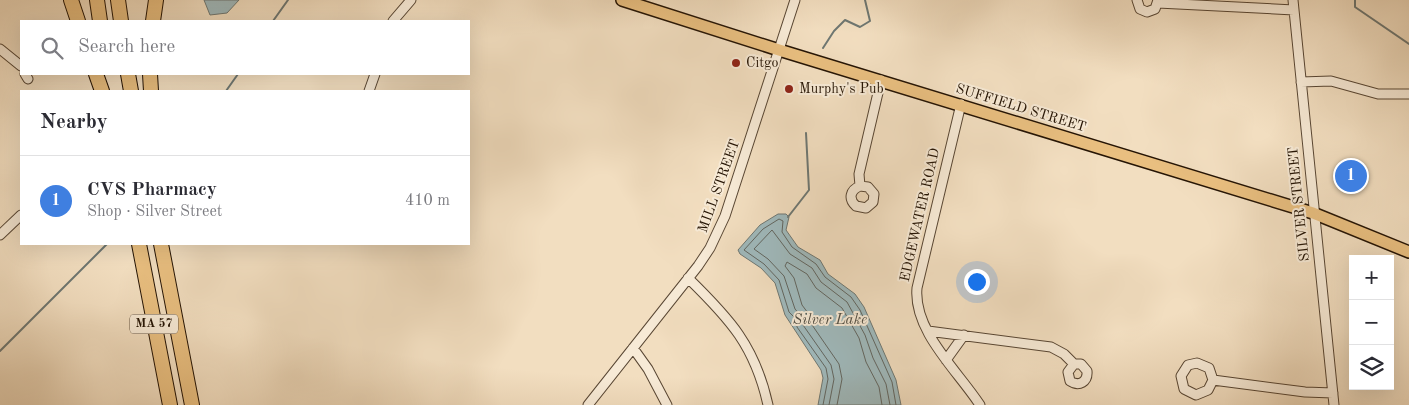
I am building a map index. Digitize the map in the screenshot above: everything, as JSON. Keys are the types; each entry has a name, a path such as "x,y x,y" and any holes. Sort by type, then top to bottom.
{"highway":[{"path":"71,0 78,20"},
{"path":"97,0 100,20"},
{"path":"118,0 121,20"},
{"path":"153,20 156,0"},
{"path":"96,75 102,90"},
{"path":"107,75 110,90"},
{"path":"128,75 131,90"},
{"path":"150,75 151,90"},
{"name":"MA 57","path":"139,245 170,405"},
{"name":"MA 57","path":"160,245 192,405"},
{"path":"165,245 172,303"},
{"path":"159,350 166,405"}],"main road":[{"name":"SUFFIELD STREET","path":"622,0 779,50 1313,213 1409,252"}],"street":[{"path":"394,20 411,0"},
{"name":"MILL STREET","path":"588,405 710,248 725,216 795,0"},
{"path":"1137,0 1138,7 1145,12 1154,10 1158,2 1293,5"},
{"name":"SILVER STREET","path":"1293,5 1334,405"},
{"path":"0,49 20,65"},
{"path":"369,90 375,75"},
{"path":"860,186 859,174 881,80"},
{"path":"1301,82 1331,81 1378,94 1409,94"},
{"name":"EDGEWATER ROAD","path":"961,104 917,288 917,307 928,331 946,360 980,405"},
{"path":"0,235 20,215"},
{"path":"688,278 723,313 739,333 762,380 768,405"},
{"path":"928,331 1046,345 1064,354 1074,364"},
{"path":"946,360 964,335"},
{"path":"634,348 668,405"},
{"path":"1212,380 1305,392 1333,393"}],"water":[{"path":"204,0 239,0 227,13 210,15"},
{"name":"Silver Lake","path":"778,214 786,214 789,217 786,230 798,247 820,260 828,274 855,294 864,307 896,380 901,405 818,405 823,378 821,370 785,315 775,283 761,268 740,254 738,250 760,225"}],"waterway":[{"path":"274,20 288,0"},
{"path":"823,48 834,31 845,20 860,27 870,21 865,0"},
{"path":"1355,0 1355,7 1409,44"},
{"path":"227,90 237,75"},
{"path":"788,217 809,190 806,133"},
{"path":"0,351 106,245"}],"place":[{"name":"Citgo","path":"736,63"},
{"name":"Murphy's Pub","path":"789,89"},
{"name":"CVS Pharmacy","path":"1351,176"}]}
